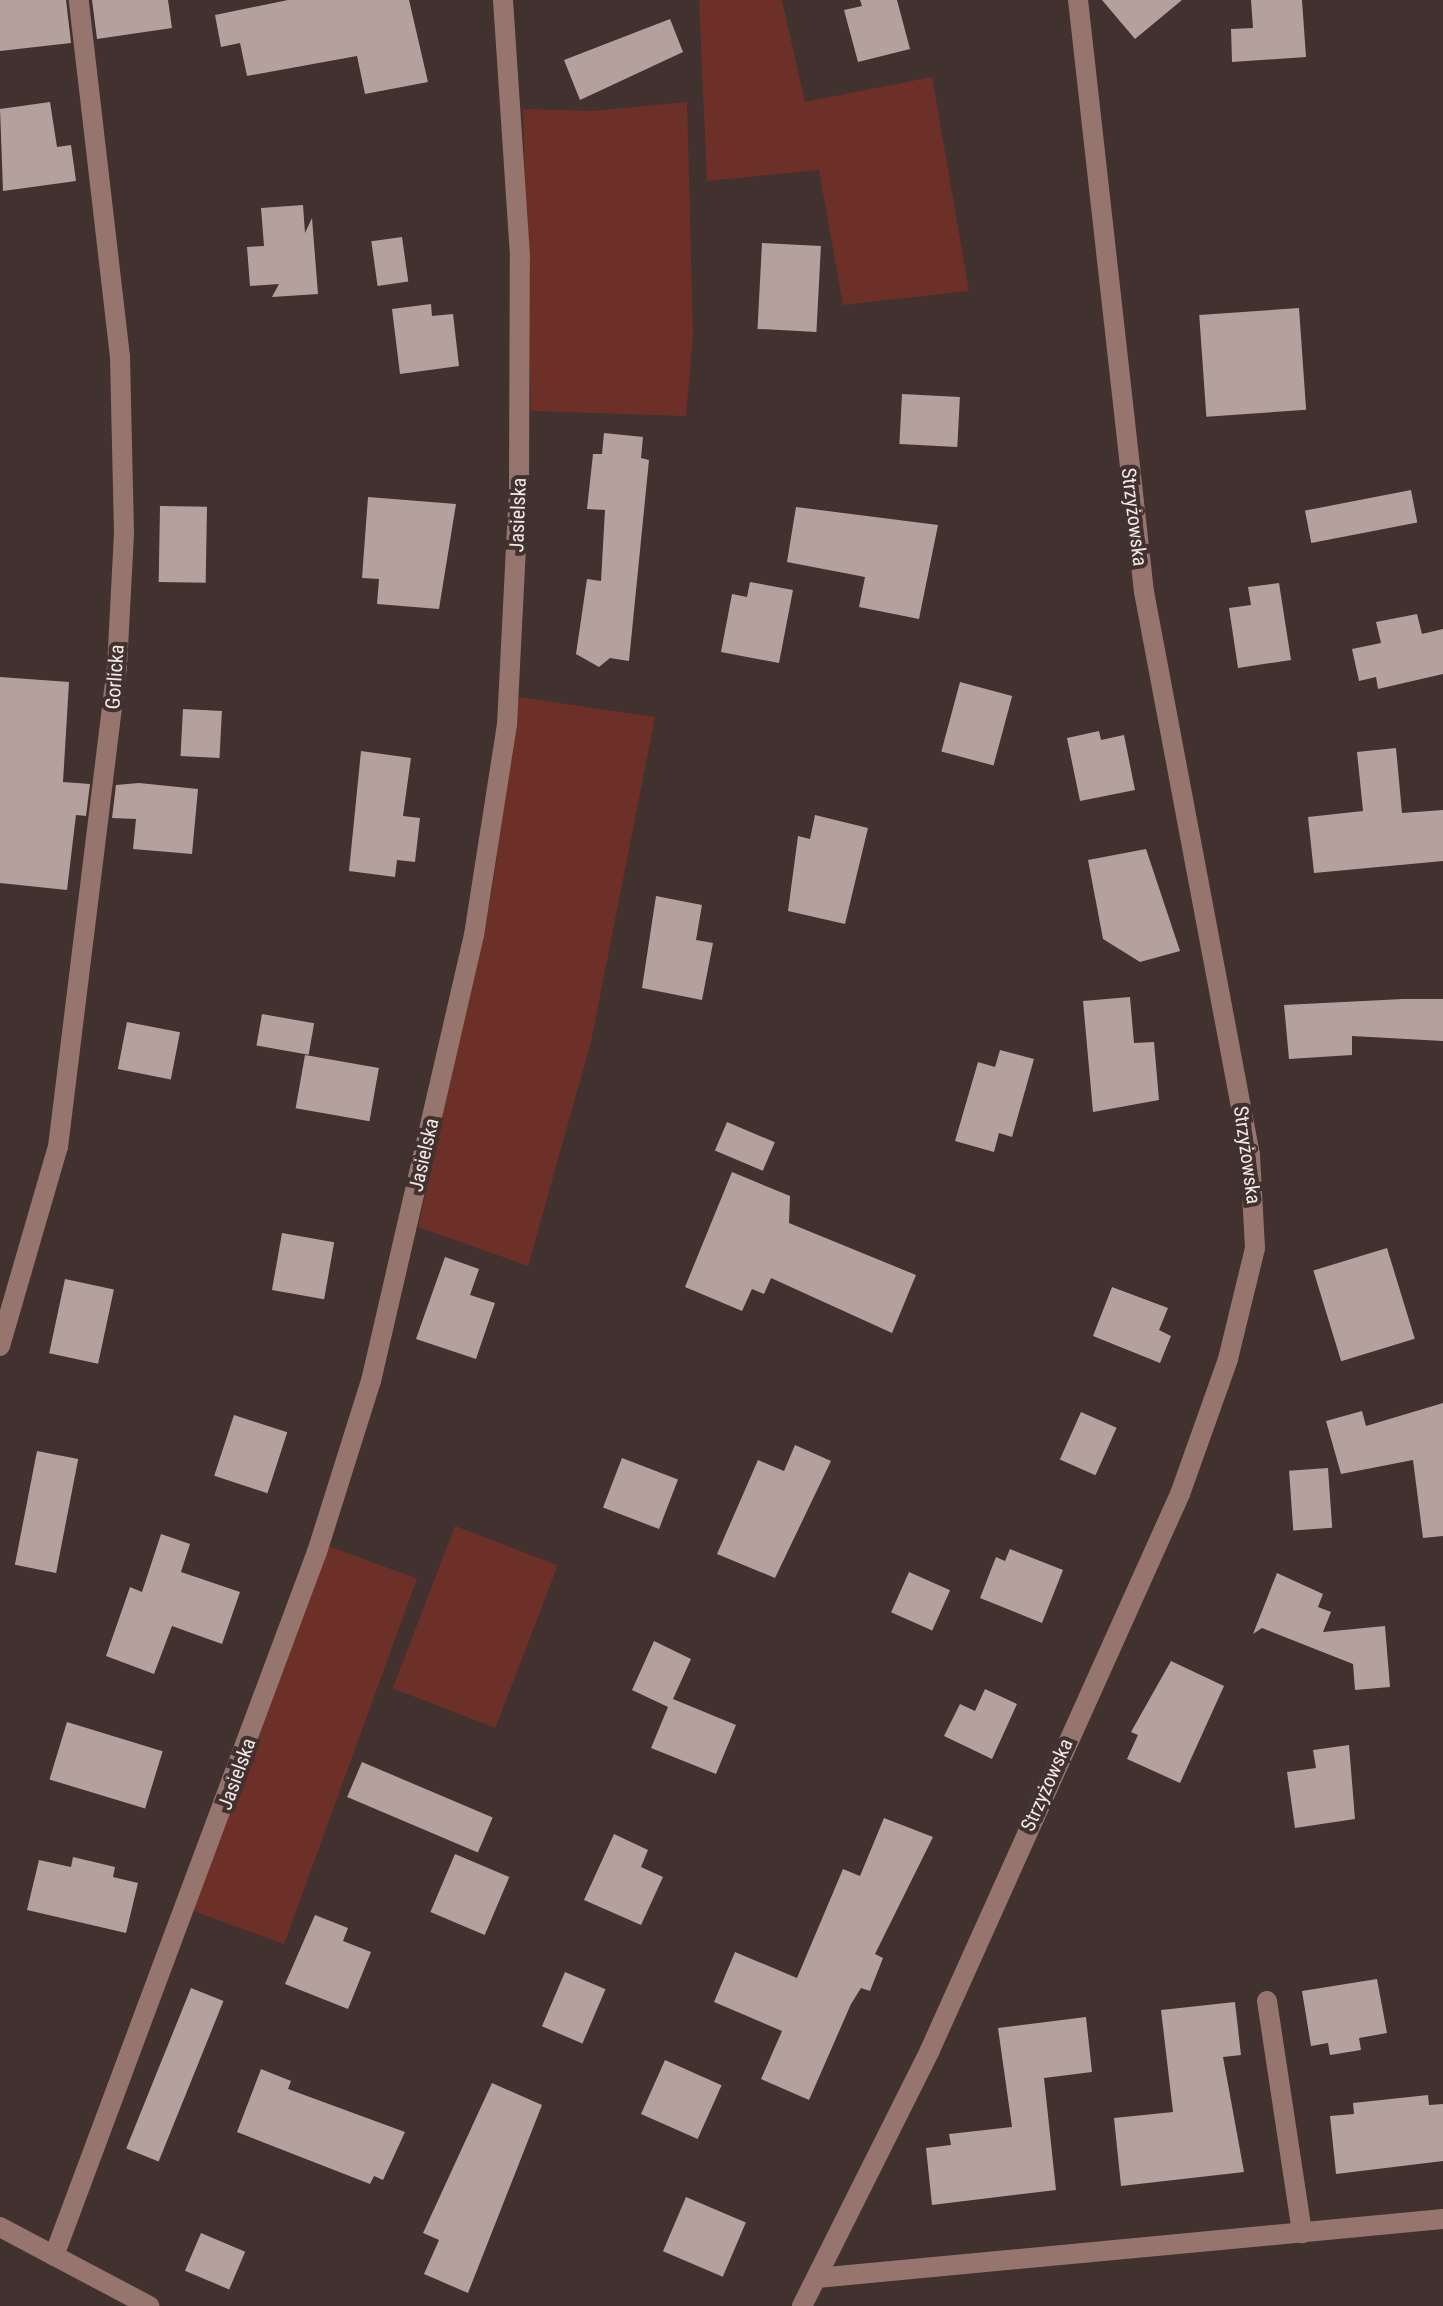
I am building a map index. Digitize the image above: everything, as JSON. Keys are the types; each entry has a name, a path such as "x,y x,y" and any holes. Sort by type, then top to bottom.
{"street":[{"name":"Gorlicka","path":"0,1346 58,1147 117,667 120,370 79,0"},
{"name":"Jasielska","path":"54,2256 317,1552 371,1381 474,935 507,725 519,492 520,256 503,0"},
{"name":"Strzyżowska","path":"802,2306 930,2050 1180,1494 1228,1359 1255,1248 1250,1155 1144,592 1078,0"},
{"path":"1267,2001 1302,2233"},
{"path":"817,2278 1443,2219"},
{"path":"0,2227 149,2306"}],"shaded area":[{"path":"699,0 782,0 805,102 932,77 969,291 843,305 819,170 707,181"},
{"path":"687,102 693,335 686,416 531,411 523,109 592,111"},
{"path":"518,697 655,717 591,1042 528,1266 418,1227 492,892"},
{"path":"455,1526 558,1565 495,1728 393,1688"},
{"path":"325,1545 417,1579 284,1944 192,1911"}],"building":[{"path":"0,0 66,0 71,43 0,51"},
{"path":"92,0 168,0 172,28 97,39"},
{"path":"288,0 409,0 428,82 365,94 357,56 247,76 240,43 221,47 215,15"},
{"path":"860,0 897,0 910,49 858,62 844,10 862,6"},
{"path":"1102,0 1182,0 1135,39"},
{"path":"1251,0 1302,0 1306,57 1232,62 1231,29 1253,28"},
{"path":"670,19 683,52 580,100 564,60"},
{"path":"50,102 57,147 71,145 76,181 3,191 0,109"},
{"path":"303,205 305,233 312,218 318,294 272,297 279,284 250,286 247,247 264,246 261,208"},
{"path":"402,237 408,282 378,286 371,241"},
{"path":"762,243 821,246 816,332 757,329"},
{"path":"431,304 432,316 453,314 459,366 400,374 392,309"},
{"path":"1299,308 1306,410 1206,417 1199,315"},
{"path":"902,394 960,397 957,447 899,444"},
{"path":"604,433 643,437 641,458 649,460 629,661 610,658 599,667 576,654 587,579 601,581 605,510 587,509 593,454 602,454"},
{"path":"1411,490 1417,522 1311,543 1305,511"},
{"path":"368,497 456,504 439,609 377,604 379,579 362,578"},
{"path":"160,506 207,507 206,583 159,582"},
{"path":"796,507 938,525 919,619 859,607 865,577 787,562"},
{"path":"750,582 793,590 779,663 721,652 732,594 747,597"},
{"path":"1279,583 1291,660 1238,668 1229,608 1251,605 1248,587"},
{"path":"1417,614 1422,634 1443,629 1443,674 1378,689 1376,677 1359,681 1352,649 1381,643 1376,622"},
{"path":"0,677 69,682 63,782 90,784 86,816 76,815 67,890 0,883"},
{"path":"960,682 1012,696 994,766 941,752"},
{"path":"183,709 222,711 219,758 181,756"},
{"path":"1099,731 1101,740 1124,735 1135,790 1080,801 1067,738"},
{"path":"1396,748 1402,813 1443,810 1443,861 1314,873 1308,817 1363,811 1357,752"},
{"path":"361,751 411,758 403,816 420,818 415,862 397,860 395,877 349,871"},
{"path":"139,783 198,789 192,854 133,849 136,819 112,818 116,785"},
{"path":"815,815 868,828 845,924 788,911 798,836 810,839"},
{"path":"1146,849 1180,951 1140,962 1103,939 1088,860"},
{"path":"656,896 702,905 696,940 713,943 702,1000 642,988"},
{"path":"1130,997 1134,1043 1154,1042 1159,1100 1093,1112 1083,1001"},
{"path":"1443,999 1443,1041 1352,1036 1352,1055 1289,1059 1284,1005"},
{"path":"262,1014 314,1023 309,1055 256,1046"},
{"path":"127,1022 180,1032 171,1079 118,1069"},
{"path":"1000,1050 1034,1059 1012,1137 999,1133 994,1152 955,1141 978,1062 995,1067"},
{"path":"305,1055 379,1068 369,1121 296,1108"},
{"path":"727,1122 775,1142 763,1171 715,1151"},
{"path":"732,1172 790,1196 789,1223 916,1275 892,1333 771,1278 764,1294 752,1289 742,1311 685,1287"},
{"path":"282,1233 334,1242 324,1299 272,1290"},
{"path":"1387,1248 1415,1339 1341,1361 1313,1271"},
{"path":"445,1257 479,1269 470,1295 495,1303 476,1359 416,1339"},
{"path":"65,1279 114,1289 98,1364 49,1353"},
{"path":"1112,1287 1168,1308 1159,1330 1171,1336 1160,1363 1093,1336"},
{"path":"1443,1403 1443,1536 1423,1538 1413,1460 1341,1474 1326,1421 1362,1411 1366,1426"},
{"path":"1081,1412 1117,1428 1095,1475 1060,1460"},
{"path":"234,1415 287,1432 267,1493 214,1476"},
{"path":"795,1445 831,1461 775,1578 717,1554 758,1460 784,1471"},
{"path":"37,1451 78,1459 56,1573 15,1565"},
{"path":"622,1458 678,1480 659,1529 603,1507"},
{"path":"1328,1468 1332,1528 1293,1531 1289,1471"},
{"path":"161,1534 190,1544 181,1572 240,1592 222,1644 172,1626 154,1674 106,1656 130,1587 142,1592"},
{"path":"1010,1549 1063,1570 1042,1623 980,1598 996,1557 1005,1561"},
{"path":"909,1572 950,1590 932,1630 891,1612"},
{"path":"1277,1573 1323,1594 1318,1607 1331,1612 1323,1632 1385,1626 1390,1687 1355,1690 1353,1664 1262,1628 1253,1634"},
{"path":"654,1641 691,1659 673,1699 736,1725 716,1774 651,1748 668,1707 632,1690"},
{"path":"1171,1661 1224,1686 1180,1783 1127,1759 1138,1735 1131,1732"},
{"path":"985,1689 1017,1704 992,1759 944,1736 960,1704 975,1711"},
{"path":"67,1722 163,1751 145,1809 49,1779"},
{"path":"1349,1745 1355,1819 1295,1828 1287,1772 1316,1768 1313,1750"},
{"path":"362,1762 493,1817 478,1852 347,1797"},
{"path":"884,1818 933,1837 875,1954 883,1958 870,1991 861,1988 851,2004 809,2100 761,2079 782,2031 714,2002 735,1952 797,1978 843,1869 860,1876"},
{"path":"614,1834 648,1850 641,1867 663,1877 641,1925 584,1900"},
{"path":"455,1854 509,1877 485,1935 430,1912"},
{"path":"73,1857 115,1867 113,1877 138,1883 126,1933 27,1910 39,1860 71,1867"},
{"path":"315,1915 348,1928 343,1941 371,1952 348,2009 285,1984"},
{"path":"565,1972 606,1989 582,2044 542,2026"},
{"path":"1377,1979 1387,2033 1359,2038 1361,2050 1330,2055 1328,2043 1311,2046 1302,1991"},
{"path":"191,1988 223,2001 159,2162 126,2148"},
{"path":"1235,2002 1241,2055 1223,2057 1244,2172 1121,2186 1114,2118 1173,2112 1161,2010"},
{"path":"1086,2017 1092,2072 1044,2078 1056,2190 932,2205 926,2148 951,2145 949,2134 1012,2127 998,2028"},
{"path":"665,2060 722,2085 698,2139 641,2114"},
{"path":"261,2069 291,2081 288,2089 405,2132 383,2180 374,2176 370,2184 237,2132"},
{"path":"492,2083 542,2105 468,2293 424,2274 439,2240 423,2233"},
{"path":"1428,2095 1429,2105 1443,2104 1443,2161 1336,2174 1330,2116 1354,2114 1353,2103"},
{"path":"686,2197 746,2222 723,2277 663,2251"},
{"path":"201,2233 245,2252 229,2289 185,2271"}]}
